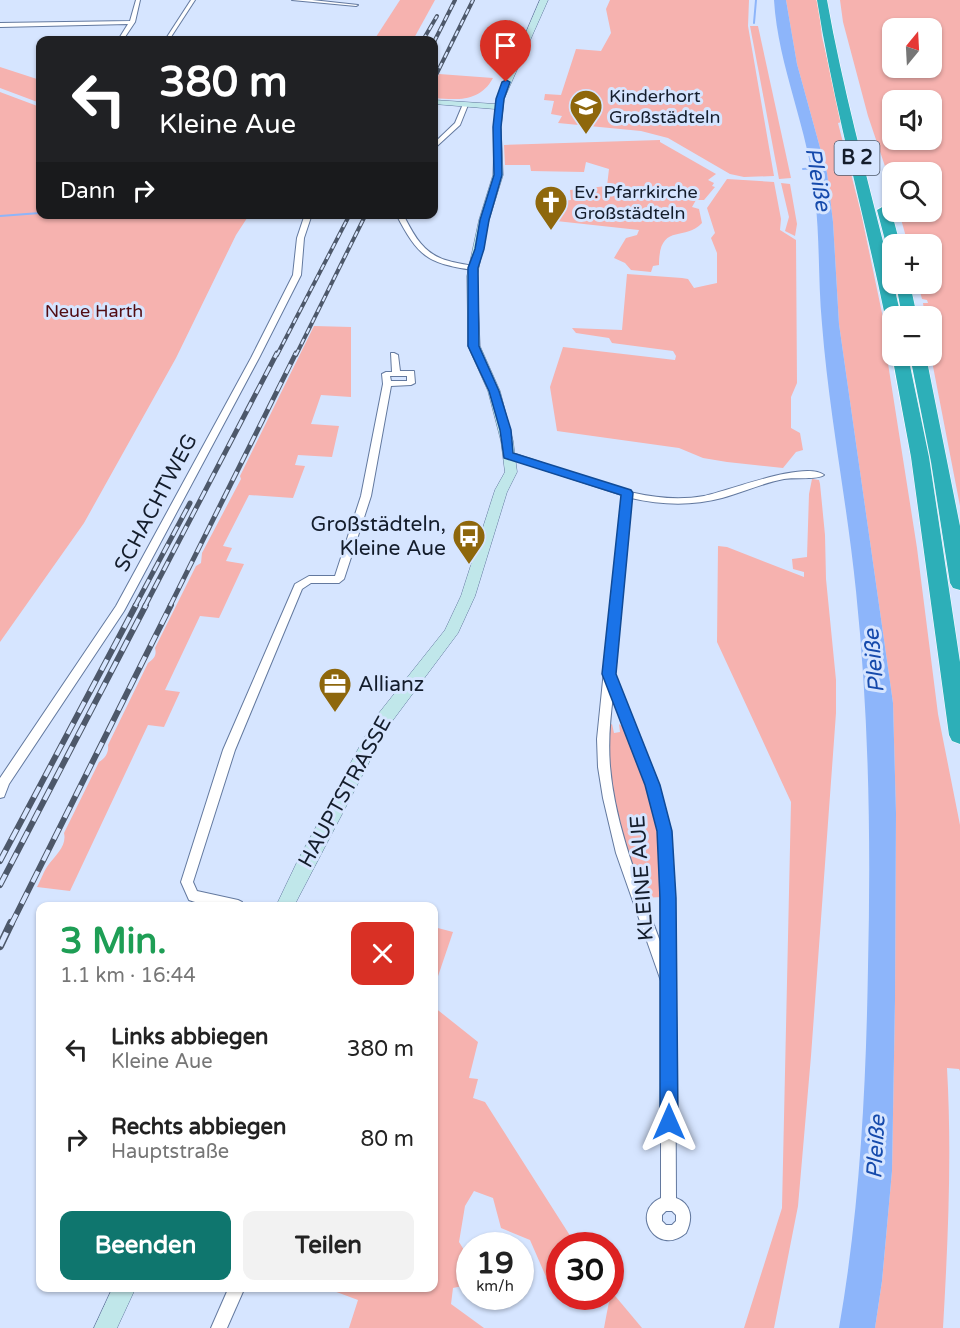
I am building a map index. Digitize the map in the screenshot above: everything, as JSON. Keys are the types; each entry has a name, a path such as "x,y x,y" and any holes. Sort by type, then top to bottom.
{"highway":[{"name":"B 2","path":"822,0 834,72 872,219 891,306"},
{"name":"B 2","path":"833,0 838,35 860,125"},
{"name":"B 2","path":"868,152 890,234"},
{"path":"902,366 920,457 960,735"},
{"path":"920,366 940,462 960,583"}],"main road":[{"name":"HAUPTSTRASSE","path":"287,902 381,723 452,633 468,596 501,490 510,474 505,430 494,391 474,346 473,268 484,220 498,175 499,107 507,79 544,0"},
{"path":"438,102 499,107"},
{"path":"105,1328 123,1292"}],"street":[{"path":"124,36 132,22 138,0"},
{"path":"170,36 193,0"},
{"path":"294,0 356,5"},
{"path":"0,25 132,22"},
{"path":"438,142 458,124 465,105"},
{"name":"SCHACHTWEG","path":"0,794 4,782 120,608 255,358 297,275 300,262 300,236 307,219"},
{"path":"402,219 414,244 428,256 441,263 473,268"},
{"path":"394,355 396,374"},
{"path":"220,902 193,896 187,882 229,750 298,587 309,580 339,579 366,496 387,384 386,374 411,373 411,382 387,384"},
{"path":"508,458 627,493 655,499 687,501 778,476 820,475"},
{"name":"KLEINE AUE","path":"627,493 603,739 609,798 622,853 668,981"},
{"name":"KLEINE AUE","path":"609,674 653,785 664,831 668,898 669,1203"},
{"path":"219,1328 235,1292"}],"green space":[{"path":"400,0 435,0 415,36 377,36"},
{"path":"610,0 749,0 748,26 774,176 744,177 730,174 668,138 641,131 558,123 562,116 551,114 554,101 544,100 545,94 561,95 576,49 601,51 611,33 606,9"},
{"path":"786,0 818,0 822,37 842,122 838,123 861,213 882,313 882,366 888,366 917,548 938,714 960,825 960,1071 947,1068 949,1166 943,1328 875,1328 882,1281 892,1171 896,813 893,703 839,324 833,222 827,173 797,64"},
{"path":"840,0 960,0 960,506 933,366 942,366 942,306 923,306 923,303 928,303 927,300 922,299 921,294 942,294 942,234 905,234 902,222 942,222 942,162 884,162 868,116 843,22"},
{"path":"750,26 758,26 791,178 779,179"},
{"path":"0,67 36,79 36,102 0,88"},
{"path":"439,74 493,78 482,92 468,98 452,99 438,98"},
{"name":"Neue Harth","path":"0,92 36,106 36,219 246,219 236,235 176,358 84,523 0,642"},
{"path":"660,140 716,174 708,180 714,183 712,186 715,187 704,200 696,200 692,207 699,209 702,223 688,232 668,238 663,243 660,252 659,265 653,266 651,272 631,270 625,263 614,258 626,238 637,235 639,230 547,220 547,203 571,200 570,190 607,186 609,169 586,162 584,172 531,171 530,165 505,165 504,145"},
{"path":"727,179 774,182 781,219 780,230 796,240 797,383 791,397 791,428 800,433 803,450 796,452 783,468 727,462 703,458 679,448 557,431 550,387 563,347 675,360 676,356 673,351 612,343 609,338 576,333 572,328 622,330 627,274 688,279 694,288 717,283 717,253 711,238 715,233 707,208"},
{"path":"781,183 790,184 797,224 795,236 785,231 789,217"},
{"path":"314,326 351,327 351,397 321,395 311,424 339,426 332,457 298,455 295,465 305,466 293,498 249,495 223,546 232,548 226,561 244,564 219,618 200,616 165,690 180,692 164,727 148,725 70,891 37,887 47,866 58,854 64,842 64,833 99,762 106,755 108,745 148,663 155,657 155,648 196,566 201,563 202,553 241,479 240,476"},
{"path":"812,479 819,480 820,484 836,680 836,713 811,1056 798,1206 774,1328 744,1328 782,1208 791,802 717,642 718,546 727,547 804,577 804,572 793,569 792,559 807,557 809,494"},
{"path":"612,724 614,733 620,732 619,724 625,729 648,786 659,831 662,897 642,898 622,834 609,768 609,726"},
{"path":"438,928 453,932 438,976"},
{"path":"438,1010 478,1042 469,1078 478,1079 473,1098 485,1102 568,1232 546,1232 546,1277 534,1249 534,1232 511,1232 501,1228 493,1198 474,1191 465,1206 461,1232 456,1232 456,1287 453,1288 451,1304 456,1310 484,1328 349,1328 358,1300 336,1292 438,1292"},
{"path":"624,1307 642,1328 604,1328 607,1310 624,1310"}],"water":[{"name":"Pleiße","path":"774,0 786,0 797,64 827,173 833,222 839,324 893,703 896,813 892,1171 882,1281 875,1328 839,1328 857,1193 867,1012 869,826 860,638 852,558 825,358 817,213 812,172 781,50"}],"waterway":[{"path":"754,23 756,0"},
{"name":"Pleiße","path":"803,169 815,168"},
{"path":"0,216 36,213"}],"railway":[{"path":"437,36 455,0"},
{"path":"438,71 473,0"},
{"path":"425,36 437,16"},
{"path":"277,355 347,219"},
{"path":"296,355 364,219"},
{"path":"145,606 277,353"},
{"path":"170,606 296,353"},
{"path":"135,606 190,503"},
{"path":"0,861 136,605"},
{"path":"0,885 146,605"},
{"path":"11,925 171,605"},
{"path":"0,946 11,923"}],"place":[{"name":"Kinderhort Großstädteln","path":"586,135"},
{"name":"Ev. Pfarrkirche Großstädteln","path":"551,231"},
{"name":"Großstädteln, Kleine Aue","path":"469,565"},
{"name":"Allianz","path":"335,713"}],"route":[{"path":"506,82 500,99 497,127 498,175 484,220 482,238 473,268 474,346 494,391 505,430 508,455 627,493 609,674 653,785 664,831 668,898 669,1122"}]}
